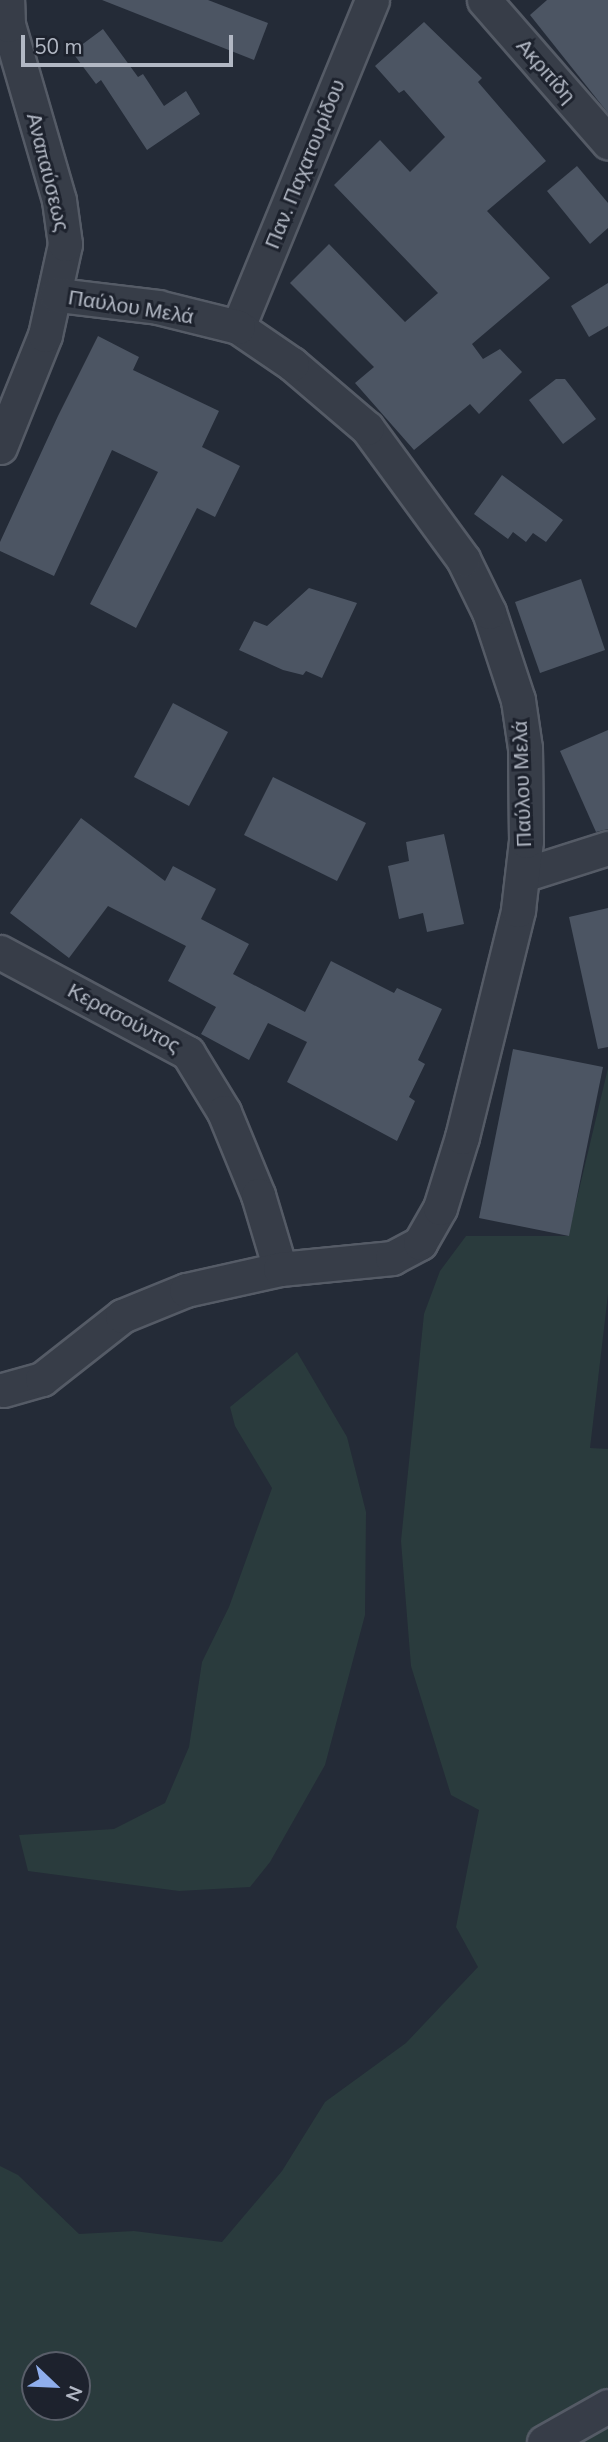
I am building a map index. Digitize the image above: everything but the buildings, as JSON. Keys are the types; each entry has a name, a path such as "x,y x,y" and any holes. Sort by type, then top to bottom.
{"street":[{"name":"Παν. Παχατουρίδου","path":"238,327 372,0"},
{"name":"Ακριτίδη","path":"484,0 608,142"},
{"name":"Αναπαύσεως","path":"0,447 24,396 57,295 65,253 59,200 4,9"},
{"name":"Παύλου Μελά","path":"3,1390 41,1379 122,1316 149,1303 226,1278 280,1269 392,1258 415,1248 425,1238 440,1208 462,1137 523,875 527,810 518,700 489,612 463,559 406,476 367,428 292,364 238,327 158,307 57,295"},
{"path":"523,875 608,848"},
{"name":"Κερασούντος","path":"0,952 188,1053 210,1083 242,1155 280,1269"},
{"path":"544,2442 608,2406"}],"shaded area":[{"path":"608,1068 608,1294 590,1448 608,1449 608,2442 0,2442 0,2166 18,2175 79,2234 134,2231 222,2242 282,2171 325,2102 406,2043 478,1967 456,1927 479,1810 451,1795 411,1666 401,1541 424,1314 440,1271 466,1236 568,1236"},
{"path":"297,1352 347,1437 366,1512 365,1615 325,1765 270,1862 250,1887 179,1891 28,1871 19,1835 114,1829 165,1803 189,1747 202,1662 229,1607 272,1488 235,1426 230,1407"}]}
